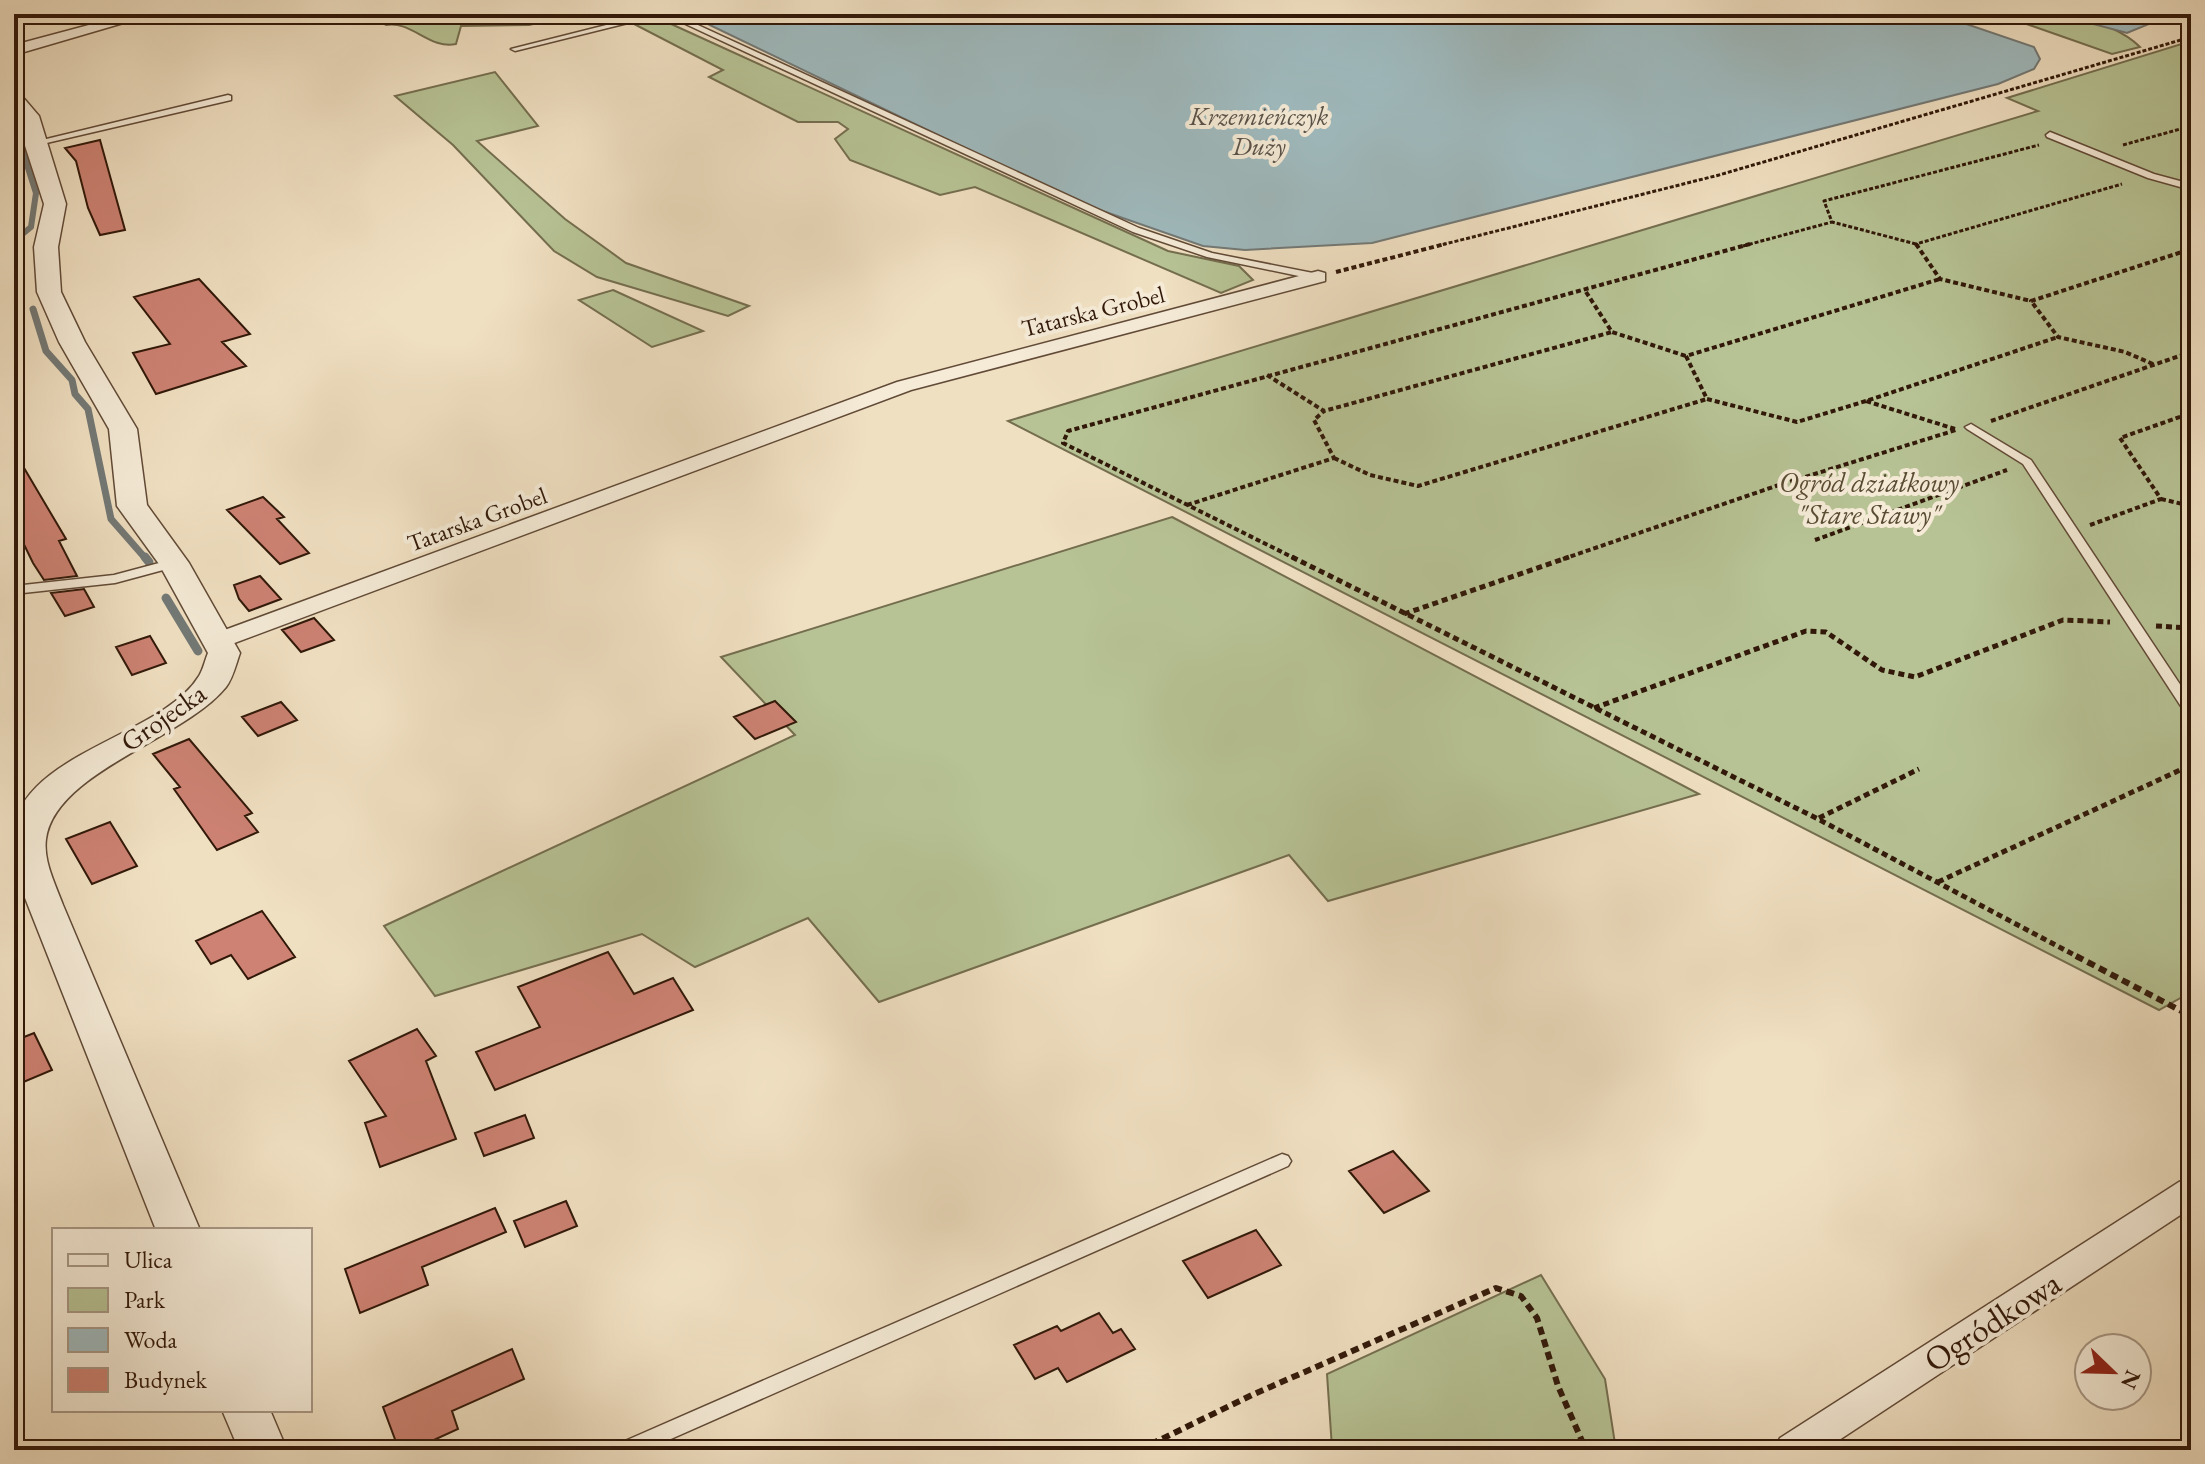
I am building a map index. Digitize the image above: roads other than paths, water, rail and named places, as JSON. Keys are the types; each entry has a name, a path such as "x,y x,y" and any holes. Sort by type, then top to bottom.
{"street":[{"path":"14,50 147,14"},
{"path":"14,99 28,116 55,204 46,247 49,292 72,342 123,429 132,506 174,563 220,640"},
{"name":"Tatarska Grobel","path":"220,640 881,394 1318,277"},
{"name":"Grojecka","path":"177,1228 53,927 22,825 65,783 206,691 224,663 220,640"},
{"name":"Ogródkowa","path":"1793,1450 2191,1191"},
{"path":"247,1412 263,1450"}],"lane":[{"path":"515,49 660,14"},
{"name":"Tatarska Grobel","path":"668,14 1136,230 1210,255 1318,277"},
{"path":"38,142 228,98"},
{"path":"2050,135 2151,176 2191,187"},
{"path":"1971,427 2027,462 2191,711"},
{"path":"14,590 115,579 174,563"},
{"path":"625,1450 1282,1161"}],"water":[{"name":"Krzemieńczyk Duży","path":"687,14 1838,14 1899,24 1920,14 1937,14 2034,47 2040,59 2034,69 1998,84 1372,243 1245,250 1203,246 1077,202"},
{"path":"2056,14 2173,14 2127,33"}],"waterway":[{"path":"2186,69 2191,70"},
{"path":"14,241 31,227 36,193 22,149"},
{"path":"33,309 46,351 72,380 75,394 88,409 111,519 146,559"},
{"path":"145,557 149,562"},
{"path":"166,598 198,651"}],"park label":[{"name":"Ogród działkowy \"Stare Stawy\"","path":"1869,498"}]}
